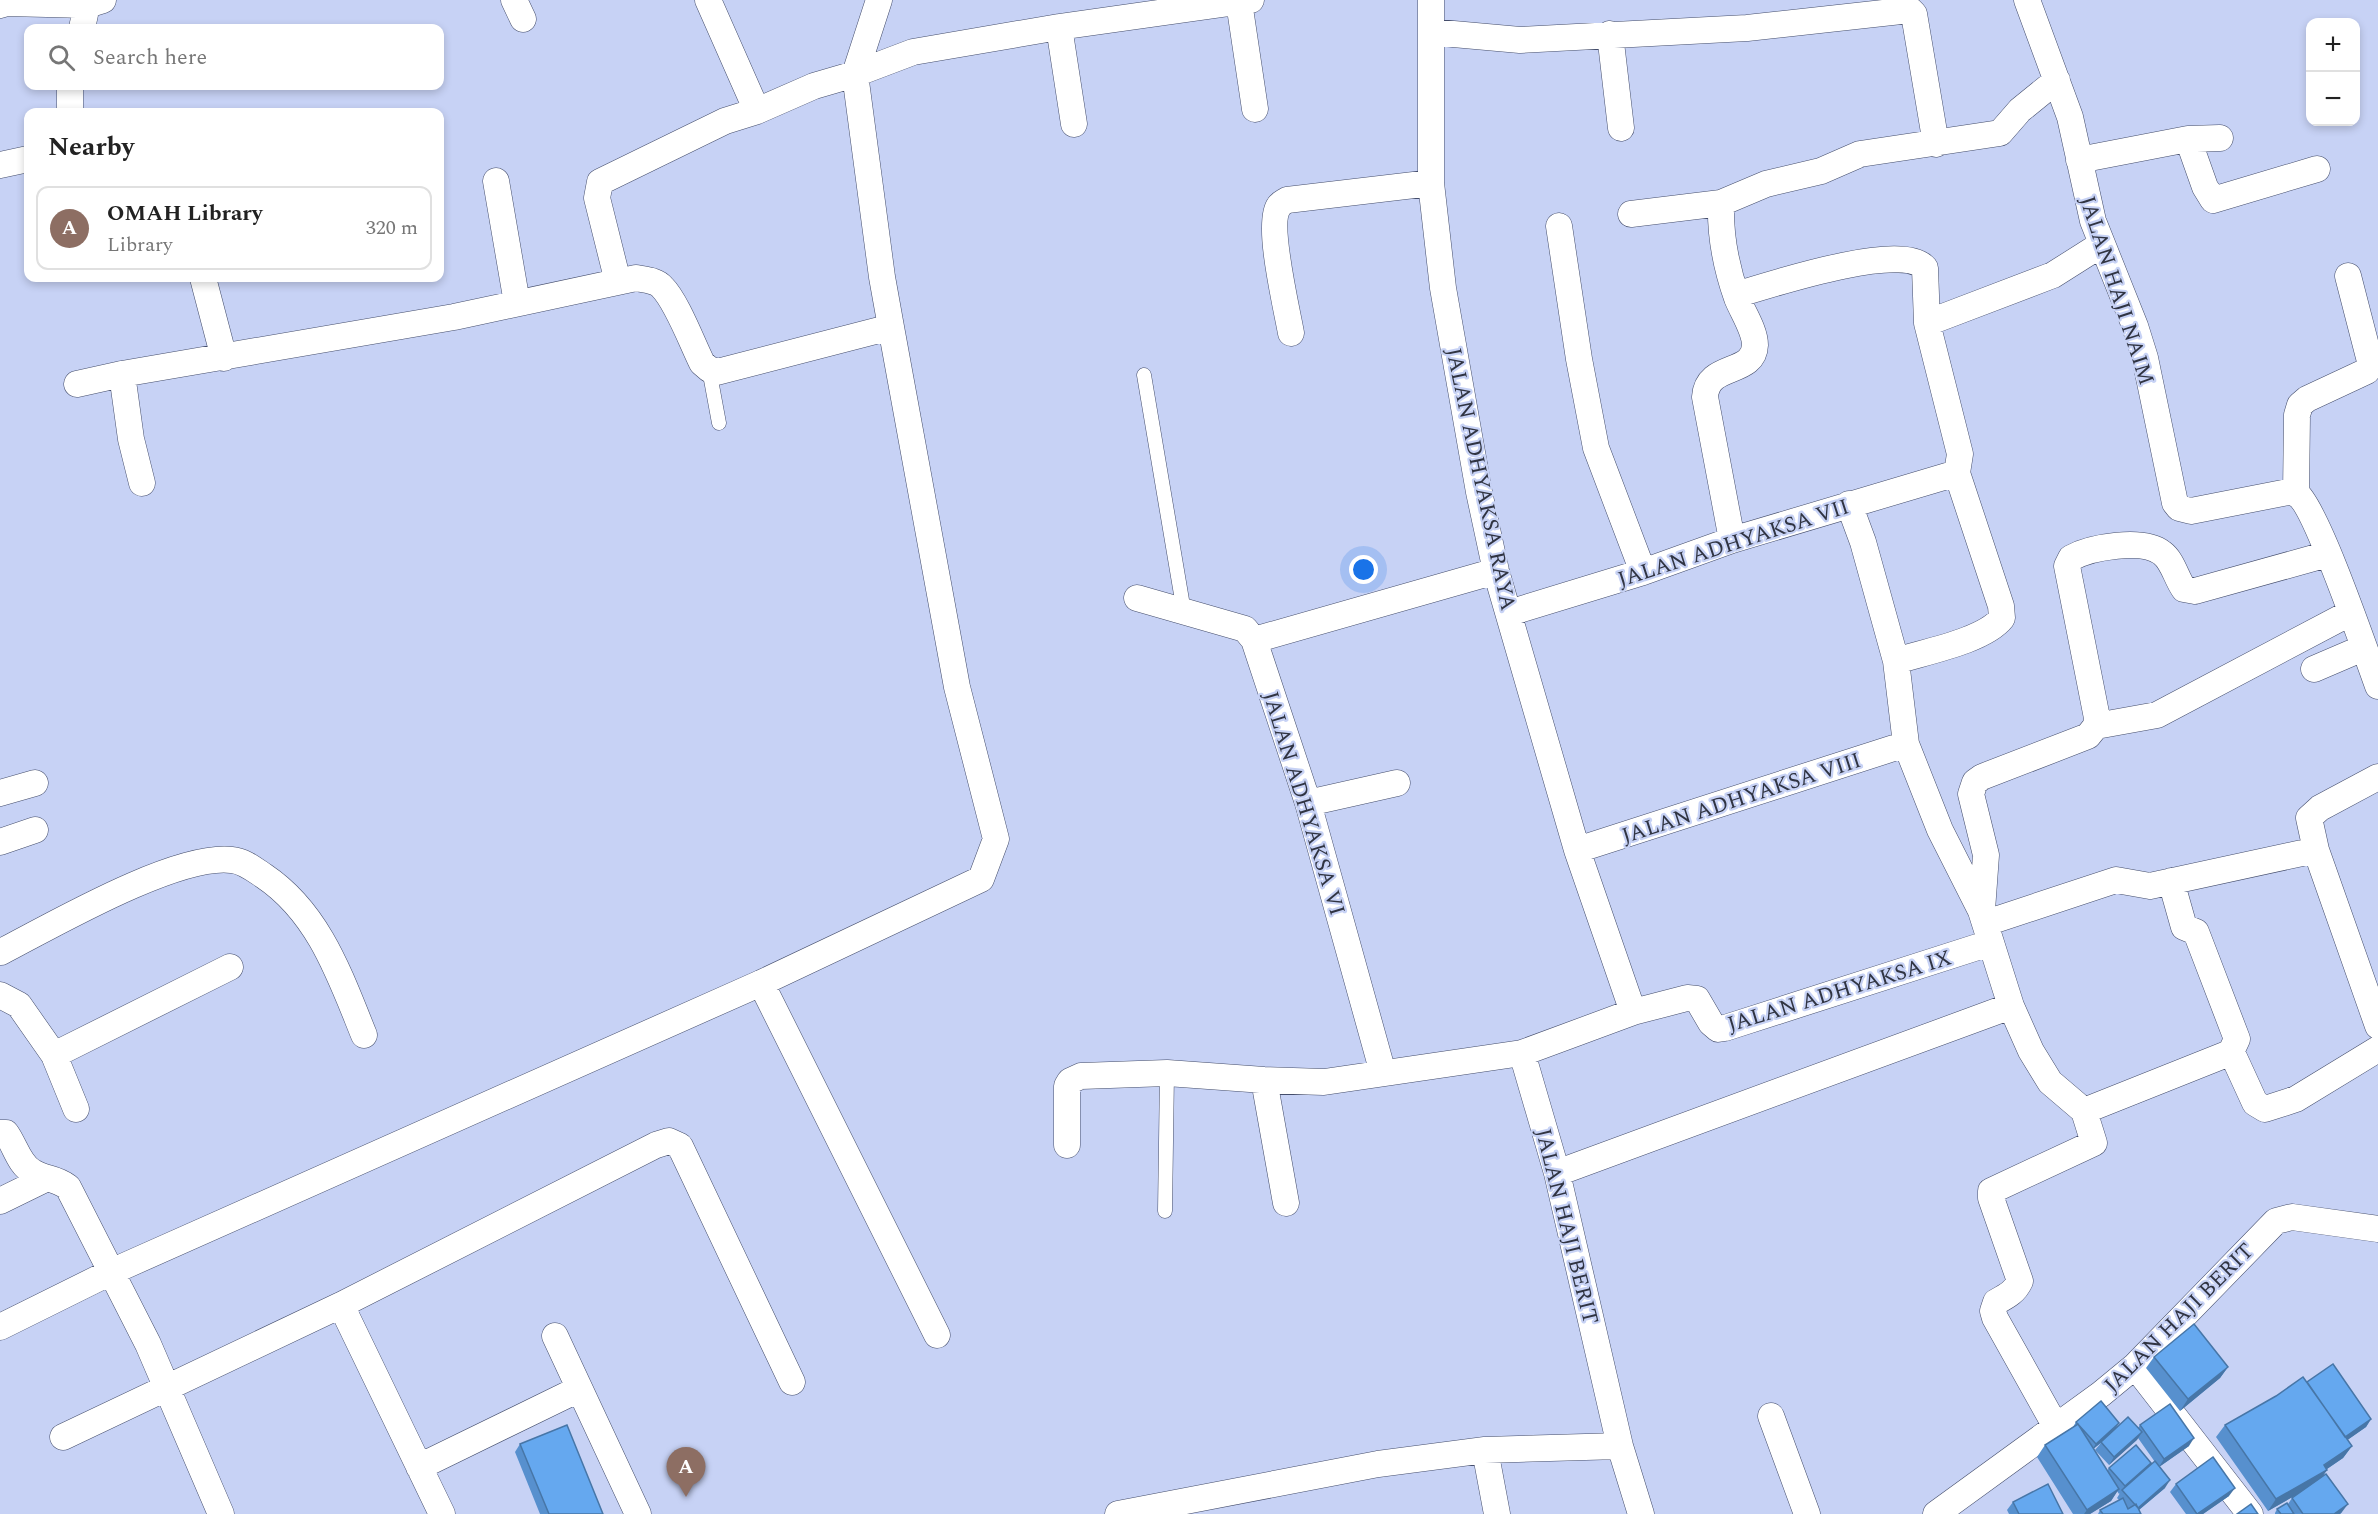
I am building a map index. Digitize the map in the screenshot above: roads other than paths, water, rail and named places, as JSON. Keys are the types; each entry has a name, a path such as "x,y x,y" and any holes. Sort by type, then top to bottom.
{"street":[{"path":"708,0 757,111"},
{"path":"0,1327 111,1272 761,983 981,879 996,839 957,687 882,277 855,74 879,0"},
{"name":"JALAN ADHYAKSA RAYA","path":"1431,0 1431,183 1443,288 1479,492 1496,571 1577,850 1633,1012"},
{"name":"JALAN HAJI NAIM","path":"2027,0 2070,117 2093,221 2135,326 2145,358 2175,503 2179,508 2191,511 2288,492 2296,494"},
{"path":"618,282 597,198 600,182 725,120 757,111 814,86 855,74 913,52 1059,27 1103,10 1245,1 1255,110"},
{"path":"4,4 89,8"},
{"path":"1431,32 1520,40 1747,28 1910,10 1914,15 1936,144"},
{"path":"1059,27 1074,124"},
{"path":"1610,34 1621,128"},
{"path":"1630,214 1721,203 1766,183 1821,171 1860,154 2000,133 2019,110 2057,80"},
{"path":"70,90 70,108"},
{"path":"2079,160 2188,140 2220,138"},
{"path":"2188,140 2205,187 2213,200 2317,169"},
{"path":"0,165 24,160"},
{"path":"496,181 518,303"},
{"path":"1291,333 1276,245 1276,216 1279,206 1287,200 1431,183"},
{"path":"1721,203 1720,224 1726,258 1736,295 1755,342 1754,352 1737,368 1718,374 1706,387 1705,397 1732,540"},
{"path":"1559,226 1579,359 1596,448 1642,572"},
{"path":"1928,323 2053,275 2102,244"},
{"path":"1736,295 1800,274 1884,258 1923,265 1926,273 1928,323 1960,454 1957,473 2001,606 2002,618 1996,625 1968,638 1896,661"},
{"path":"2348,276 2371,365 2367,371 2307,399 2300,405 2297,415 2296,494 2302,500 2328,554 2350,613 2369,650 2378,686"},
{"path":"76,384 122,374 454,317 636,278 653,281 662,286 702,363 709,369 726,371 891,327"},
{"path":"204,282 225,358"},
{"path":"122,374 131,439 142,483"},
{"name":"JALAN ADHYAKSA VII","path":"1509,613 1642,572 1732,540 1957,473"},
{"path":"1849,504 1863,542 1896,661 1906,744 1940,830 1986,925 2011,1006 2031,1051 2050,1082 2084,1111 2094,1143 1991,1191 1991,1198 2020,1281 2017,1288 1996,1302 1993,1311 2056,1427"},
{"path":"1986,925 1986,855 1971,794 1972,787 1982,777 2088,736 2096,726 2097,718 2067,566 2071,558 2113,545 2151,548 2162,552 2169,560 2184,589 2195,591 2328,554"},
{"path":"1137,598 1245,629 1254,640 1496,571"},
{"path":"2096,726 2157,716 2350,613"},
{"name":"JALAN ADHYAKSA VI","path":"1254,640 1308,803 1383,1073"},
{"path":"2314,669 2369,650"},
{"name":"JALAN ADHYAKSA VIII","path":"1577,850 1906,744"},
{"path":"2378,777 2320,808 2309,818 2316,850 2378,1026"},
{"path":"0,793 35,783"},
{"path":"1308,803 1397,783"},
{"path":"0,842 35,830"},
{"path":"1986,925 2116,880 2150,886 2316,850"},
{"path":"0,957 134,885 213,859 235,860 252,867 284,889 312,921 341,977 364,1035"},
{"path":"2084,1111 2230,1054 2237,1039 2196,932 2184,927 2170,881"},
{"name":"JALAN ADHYAKSA IX","path":"1633,1012 1687,998 1697,999 1711,1023 1718,1029 1725,1028 1986,925"},
{"path":"54,1055 230,967"},
{"path":"761,983 937,1335"},
{"path":"0,995 19,1005 54,1055 76,1109"},
{"path":"1557,1173 2011,1006"},
{"path":"1067,1145 1067,1086 1074,1078 1167,1074 1324,1082 1522,1053 1633,1012"},
{"path":"2230,1054 2233,1055 2255,1103 2265,1109 2296,1099 2378,1049"},
{"name":"JALAN HAJI BERIT","path":"1522,1053 1557,1173 1620,1446 1641,1514"},
{"path":"1264,1080 1286,1203"},
{"path":"0,1133 6,1133 23,1165 47,1178 57,1179 68,1187 148,1344 221,1514"},
{"path":"63,1437 341,1305 656,1145 669,1142 680,1146 792,1382"},
{"path":"0,1201 47,1178"},
{"name":"JALAN HAJI BERIT","path":"1936,1514 2056,1427 2135,1366 2276,1221 2292,1217 2378,1229"},
{"path":"341,1305 442,1514"},
{"path":"555,1336 638,1514"},
{"path":"2135,1366 2250,1514"},
{"path":"419,1467 579,1389"},
{"path":"1771,1416 1807,1514"},
{"path":"1118,1514 1378,1464 1485,1450 1620,1446"},
{"path":"1485,1450 1497,1514"}],"lane":[{"path":"709,369 719,423"},
{"path":"1144,375 1184,612"},
{"path":"1165,1211 1167,1074"}],"place":[{"name":"OMAH Library","path":"686,1497"}]}
